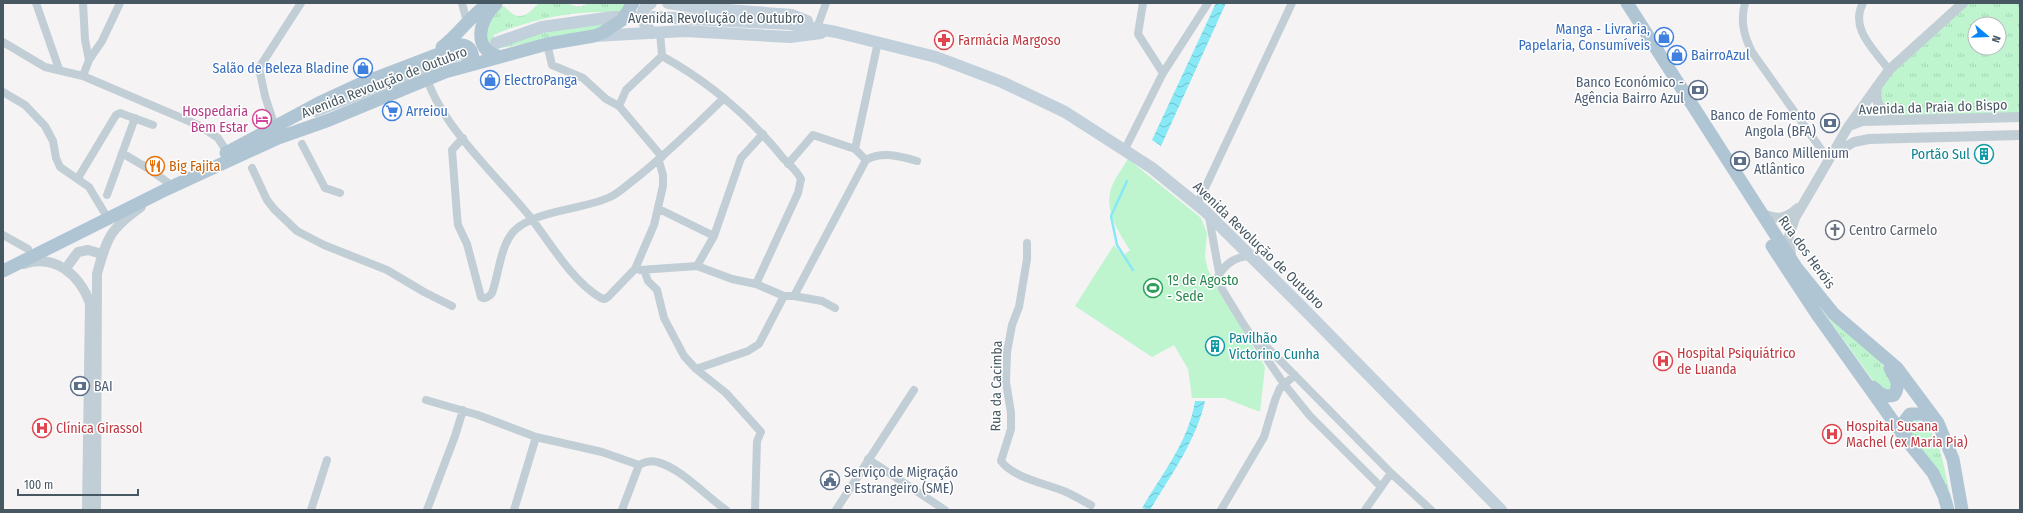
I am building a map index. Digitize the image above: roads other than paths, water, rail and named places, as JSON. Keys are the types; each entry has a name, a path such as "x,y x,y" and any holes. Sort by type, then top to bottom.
{"main road":[{"path":"428,58 453,39 467,22 489,3"},
{"path":"497,3 486,16 480,32 484,46 493,55 497,49"},
{"path":"594,36 609,30 622,20 633,3"},
{"path":"650,3 644,9 642,19 644,25 655,26"},
{"name":"Avenida Revolução de Outubro","path":"668,3 792,15 835,32 936,58 1002,82 1065,112 1125,149 1152,168 1209,215 1501,510"},
{"name":"Rua dos Heróis","path":"1626,3 1759,212 1796,267 1834,314 1897,368 1938,423 1952,459 1962,509"},
{"name":"Rua dos Heróis","path":"1626,3 1784,266 1908,442 1931,470 1944,496 1948,510"},
{"name":"Avenida Revolução de Outubro","path":"4,268 28,249 104,212 167,186 227,152 462,60 497,49 542,26 613,20"},
{"name":"Avenida Revolução de Outubro","path":"497,49 547,44 655,26 685,32 790,37 835,32"},
{"path":"276,133 319,103 353,87 457,46 466,46 470,48 473,58 462,60"},
{"name":"Avenida Revolução de Outubro","path":"4,268 276,133 328,120 427,79 462,60"},
{"path":"1860,374 1880,394 1894,395 1898,386 1896,378 1878,352"},
{"path":"1908,442 1904,427 1906,419 1910,414 1916,412 1926,414 1938,423"}],"street":[{"path":"36,3 59,69"},
{"path":"83,3 85,40 89,60"},
{"path":"82,76 89,60 102,41 120,3"},
{"path":"276,133 265,96 259,68 301,3"},
{"path":"462,3 467,22"},
{"path":"818,25 826,3"},
{"path":"1143,3 1138,34 1163,73"},
{"path":"1125,149 1163,73 1208,3"},
{"path":"1197,205 1292,3"},
{"path":"1745,3 1742,23 1745,38 1752,52 1828,159"},
{"path":"1863,3 1858,20 1860,28 1864,37 1889,70"},
{"path":"1796,267 1789,249 1788,236 1801,205 1848,127 1889,70 1964,3"},
{"path":"655,26 662,56 692,74 724,98 763,134 799,175 801,182 756,284"},
{"path":"3,42 45,67 59,69 82,76 198,125 218,138 227,152"},
{"path":"855,150 878,42"},
{"path":"427,79 440,108 463,138 531,218 570,271 601,298 605,299 639,270 659,209 663,181 660,159 619,106 606,99 583,78 552,64 547,44"},
{"path":"619,106 626,90 662,56"},
{"path":"1877,86 1877,106 1898,121"},
{"path":"3,92 25,105 45,126 53,141 56,158 60,167 78,178 88,188 104,212"},
{"path":"463,138 452,150 458,225 467,244 482,298 489,297 492,293 509,237 515,230 531,218 581,207 611,197 660,159 724,98"},
{"path":"78,178 116,115 120,113 153,125"},
{"name":"Avenida da Praia do Bispo","path":"1848,127 1862,121 2020,117"},
{"path":"107,195 135,118"},
{"path":"1884,121 1880,129 1884,138"},
{"path":"697,266 714,236 741,158 763,134"},
{"path":"788,164 812,135 855,150 866,160"},
{"name":"Avenida da Praia do Bispo","path":"1828,159 1840,149 1854,142 1884,138 2020,135"},
{"path":"302,144 325,188 340,193"},
{"path":"96,510 97,274 108,237 122,221 167,186 149,169 122,153"},
{"path":"794,296 866,160 879,155 917,161"},
{"path":"252,168 267,200 274,209 297,231 324,246 387,270 424,292 452,306"},
{"path":"1759,212 1779,219 1790,216 1801,205"},
{"path":"659,209 714,236"},
{"path":"1209,215 1218,276 1222,289 1244,325 1284,384 1310,416 1381,487"},
{"path":"3,235 28,249"},
{"name":"Rua da Cacimba","path":"1027,243 1027,259 1019,307 1012,325 1007,352 1006,382 1011,413 1011,429 1001,461 1005,467 1015,473 1066,492 1092,505"},
{"path":"66,268 78,252 88,250 102,254"},
{"path":"1218,276 1231,261 1241,256 1250,256"},
{"path":"4,268 36,261 55,263 66,268 80,282 90,303 87,510"},
{"path":"639,270 697,266 732,279 756,284 784,296 794,296 822,301 835,308"},
{"path":"639,270 657,290 664,318 676,342 696,369 726,393 761,432 757,441 755,510"},
{"path":"696,369 748,352 758,344 784,296"},
{"path":"1244,325 1391,473 1431,510"},
{"path":"1221,510 1264,436 1275,400 1284,384 1295,375"},
{"path":"836,510 914,390"},
{"path":"426,400 463,410 536,437 602,452 639,465"},
{"path":"427,510 455,436 463,410"},
{"path":"514,510 536,437"},
{"path":"868,459 945,510"},
{"path":"311,510 327,460"},
{"path":"622,510 639,465 646,461 656,461 665,465 688,480 726,510"},
{"path":"1365,510 1391,473"},
{"path":"1938,482 1941,510"}],"water":[{"path":"1216,3 1226,3 1161,146 1152,140"},
{"path":"1195,401 1205,401 1196,430 1174,471 1150,510 1142,508 1174,457 1181,443 1192,416"}],"waterway":[{"path":"1127,181 1111,216 1117,245 1133,270"}],"tunnel":[{"path":"615,17 653,17"}],"place":[{"name":"Manga - Livraria, Papelaria, Consumíveis","path":"1664,37"},
{"name":"Farmácia Margoso","path":"944,40"},
{"name":"BairroAzul","path":"1677,55"},
{"name":"Salão de Beleza Bladine","path":"363,68"},
{"name":"ElectroPanga","path":"490,80"},
{"name":"Banco Económico - Agência Bairro Azul","path":"1698,90"},
{"name":"Arreiou","path":"392,111"},
{"name":"Hospedaria Bem Estar","path":"262,119"},
{"name":"Banco de Fomento Angola (BFA)","path":"1830,123"},
{"name":"Portão Sul","path":"1984,154"},
{"name":"Banco Millenium Atlântico","path":"1740,161"},
{"name":"Big Fajita","path":"155,166"},
{"name":"Centro Carmelo","path":"1835,230"},
{"name":"1º de Agosto - Sede","path":"1153,288"},
{"name":"Pavilhão Victorino Cunha","path":"1215,346"},
{"name":"Hospital Psiquiátrico de Luanda","path":"1663,361"},
{"name":"BAI","path":"80,386"},
{"name":"Clínica Girassol","path":"42,428"},
{"name":"Hospital Susana Machel (ex Maria Pia)","path":"1832,434"},
{"name":"Serviço de Migração e Estrangeiro (SME)","path":"830,480"}]}
